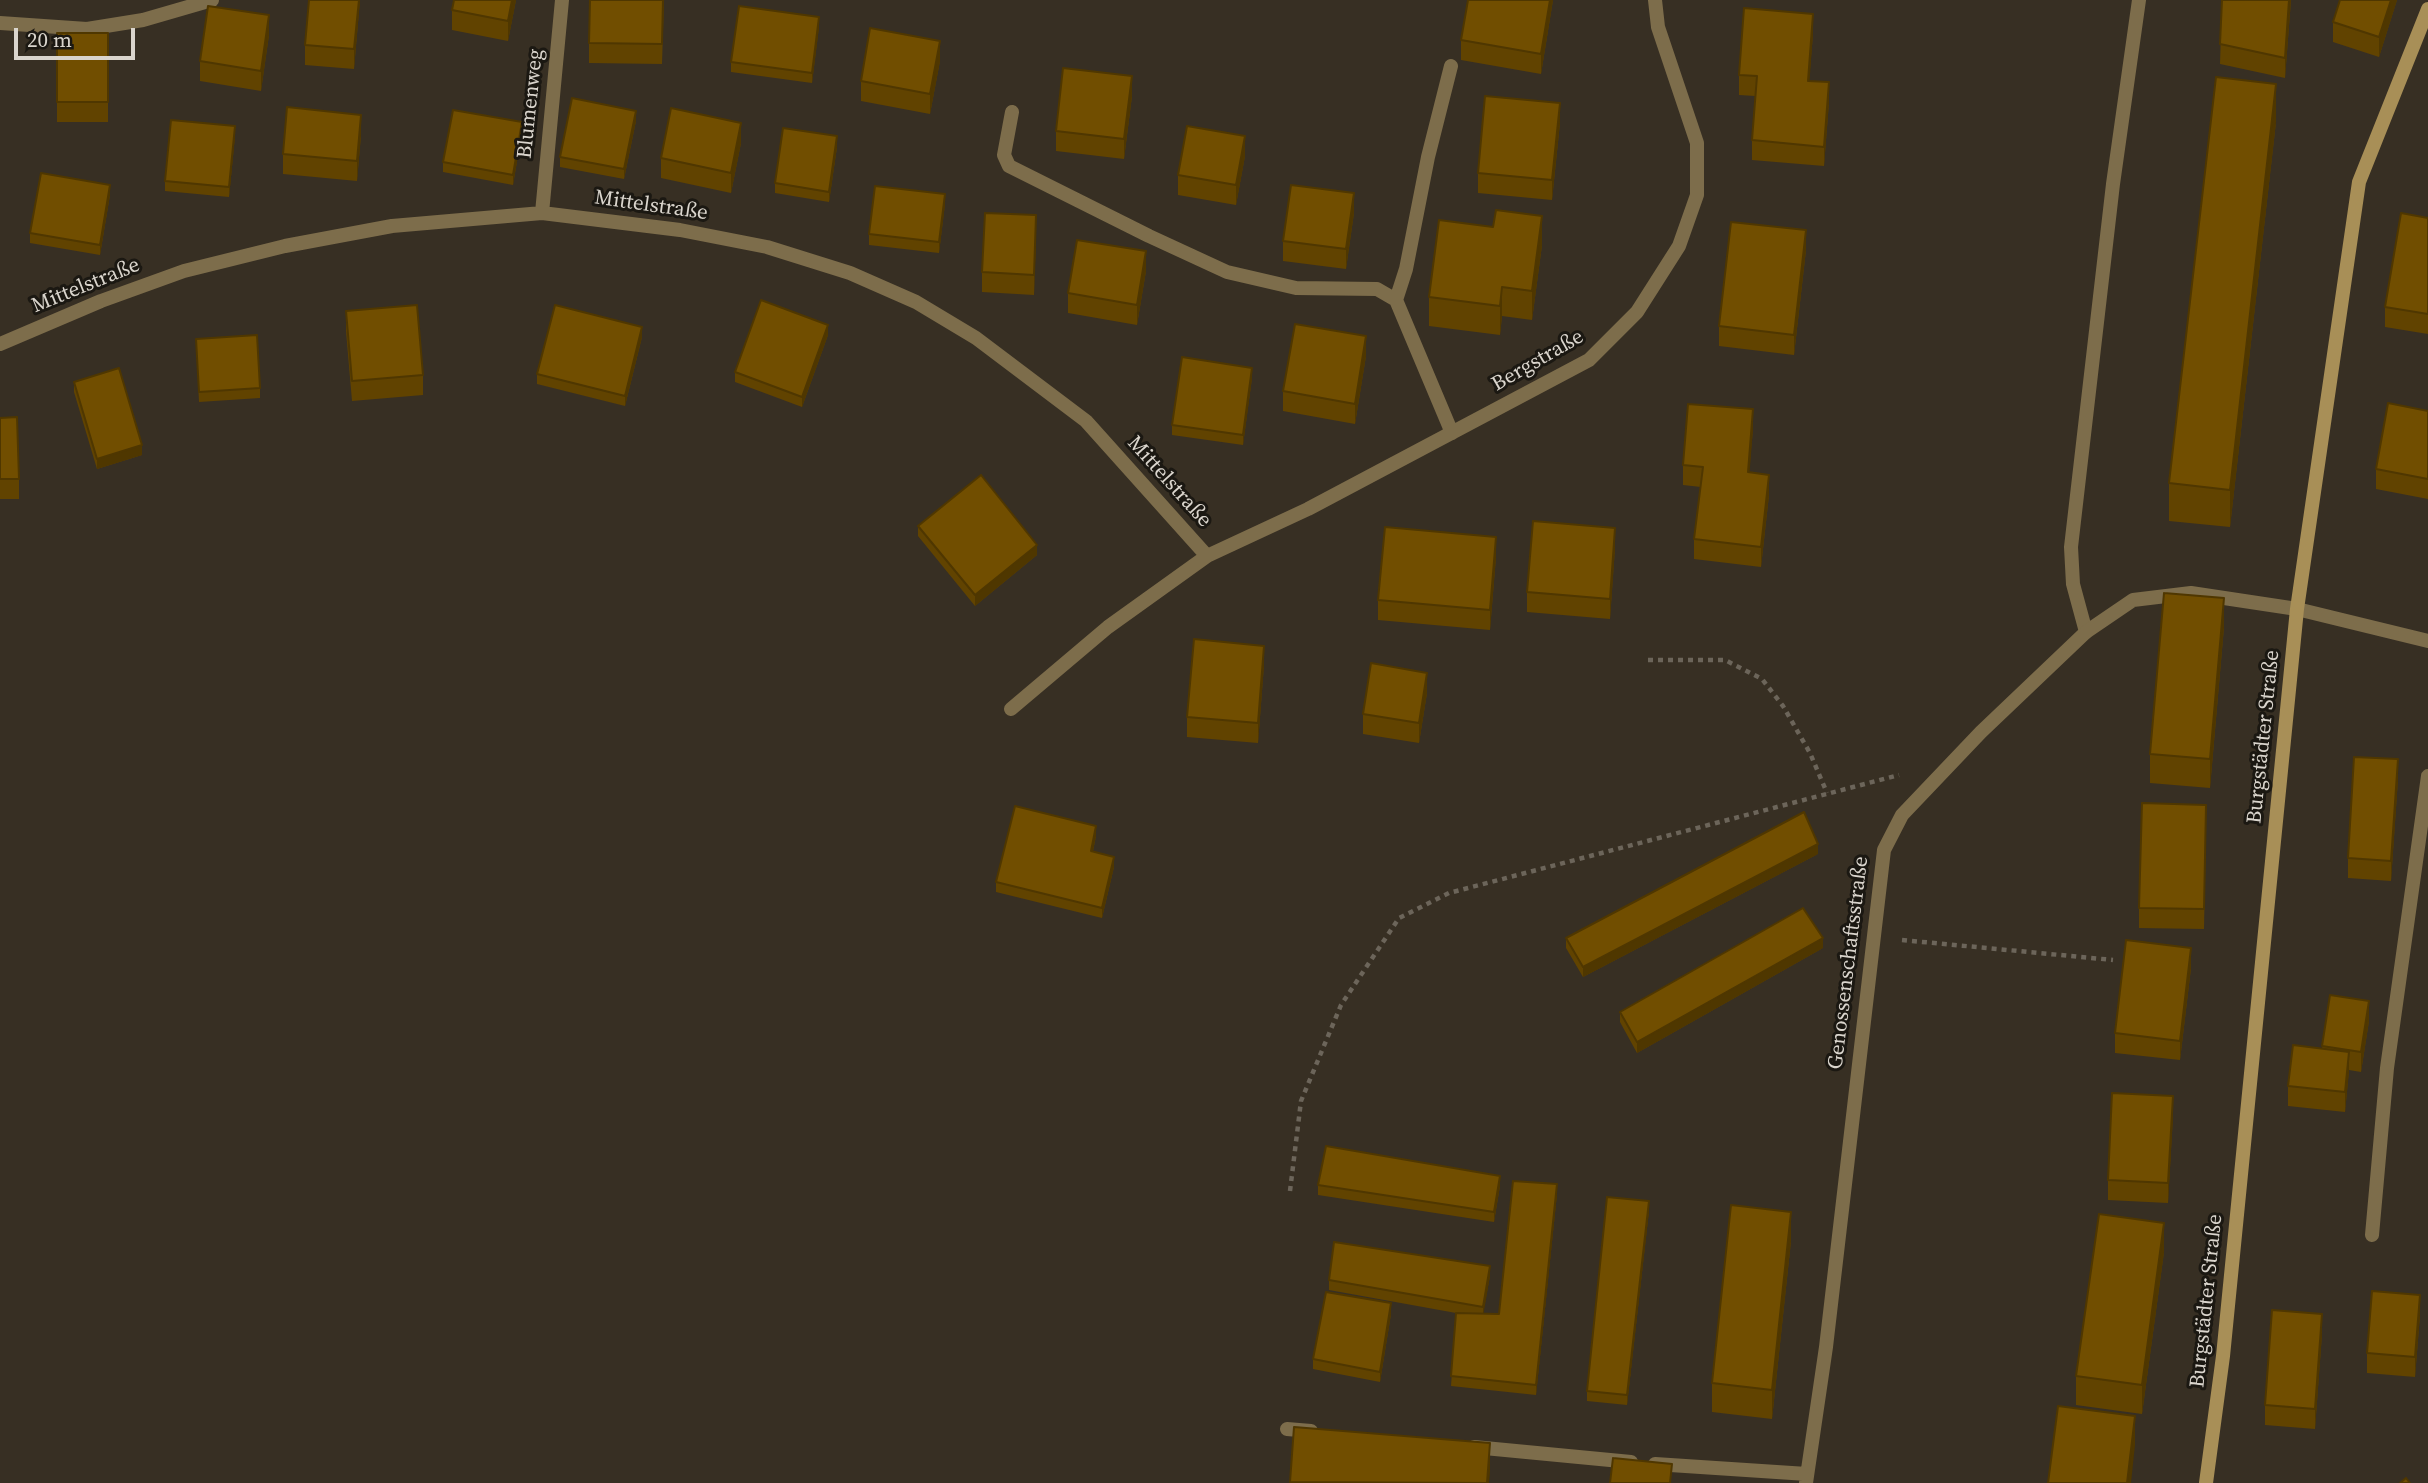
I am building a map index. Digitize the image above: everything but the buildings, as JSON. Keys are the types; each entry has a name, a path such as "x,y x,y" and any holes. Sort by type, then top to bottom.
{"street":[{"path":"0,23 87,29 143,20 212,0"},
{"name":"Blumenweg","path":"542,213 562,0"},
{"name":"Bergstraße","path":"1011,709 1108,627 1207,556 1308,509 1589,360 1637,312 1679,246 1697,195 1697,144 1658,27 1655,0"},
{"path":"2086,632 2073,584 2071,547 2113,184 2139,0"},
{"name":"Burgstädter Straße","path":"2206,1483 2223,1356 2298,609 2359,182 2428,9"},
{"path":"1396,300 1406,269 1427,157 1451,66"},
{"path":"1012,112 1003,155 1009,166 1149,236 1227,272 1297,288 1377,289 1396,300 1452,433"},
{"name":"Mittelstraße","path":"0,344 101,301 184,271 285,246 392,226 542,213 680,229 767,247 850,273 916,302 976,338 1086,421 1207,556"},
{"name":"Genossenschaftsstraße","path":"1455,1445 1807,1479 1826,1347 1884,850 1902,815 1981,732 2086,632 2133,600 2191,593 2298,609 2428,641"},
{"path":"2372,1234 2387,1068 2428,776"},
{"path":"1287,1429 1325,1432"}],"path":[{"path":"1648,660 1726,660 1762,679 1783,706 1810,753 1827,793"},
{"path":"1290,1191 1301,1101 1342,1004 1399,918 1449,893 1901,775"},
{"path":"1873,938 2113,960"}]}
